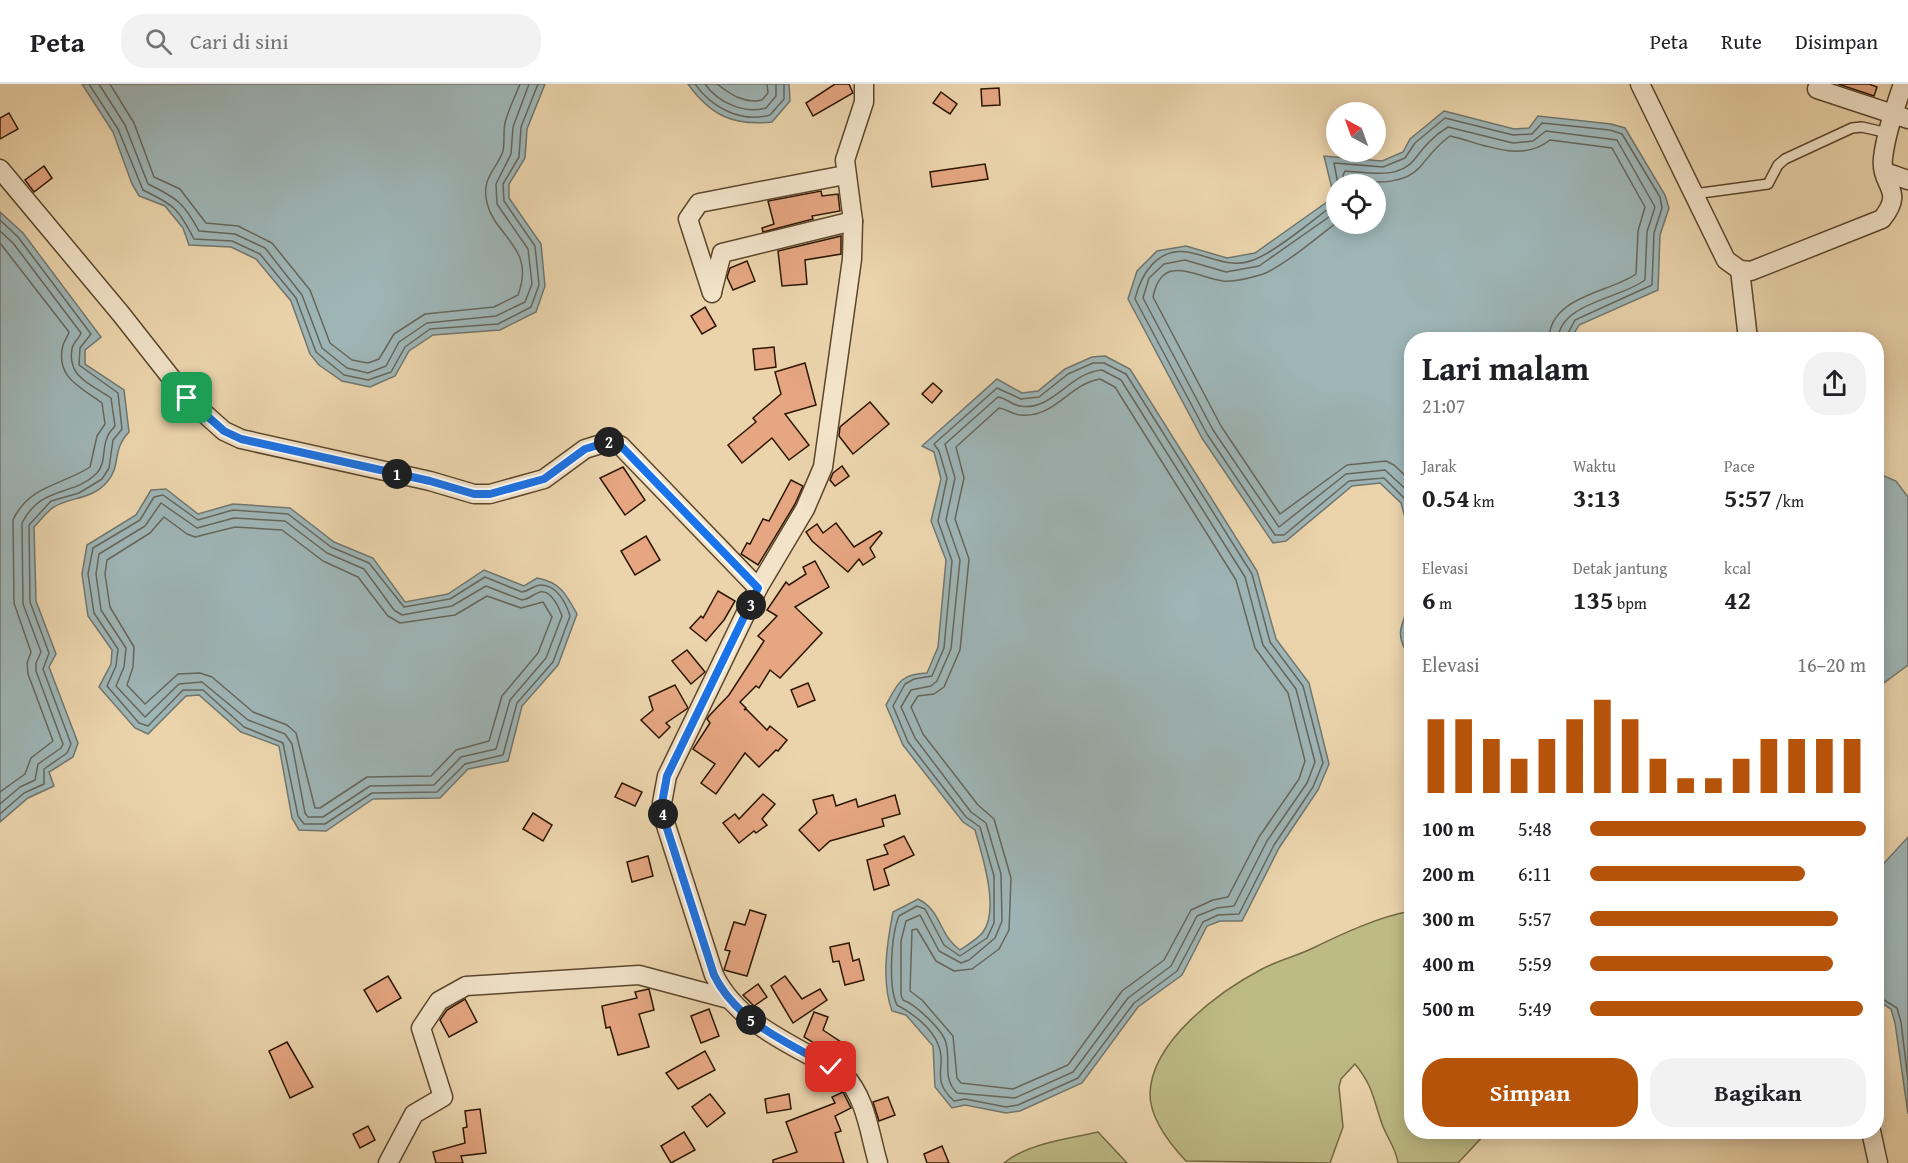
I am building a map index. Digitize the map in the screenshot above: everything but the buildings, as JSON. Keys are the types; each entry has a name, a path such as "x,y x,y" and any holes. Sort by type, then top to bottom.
{"street":[{"path":"864,84 864,102 848,145 845,175 853,221 852,259 823,467 805,509 758,588 667,776 662,803 663,816 714,975 729,999 765,1030 843,1074 853,1084 860,1095 878,1163"},
{"path":"1640,84 1726,260 1740,270 1751,271 1882,219 1893,201 1893,191 1883,161 1888,133 1901,117 1903,84"},
{"path":"1817,89 1901,117"},
{"path":"0,169 187,398 224,431 271,447 430,481 474,494 490,494 544,479 585,449 611,441 621,446 758,588"},
{"path":"1885,172 1908,180"},
{"path":"845,175 699,203 688,219 712,292 722,253 853,221"},
{"path":"1740,270 1747,332"},
{"path":"387,1163 414,1114 443,1097 421,1028 439,1001 466,986 639,975 729,999"},
{"path":"1873,1139 1878,1163"}],"lane":[{"path":"1694,194 1768,184 1778,165 1785,159 1852,128 1862,127 1888,133"}],"shaded area":[{"path":"1404,913 1404,1139 1480,1139 1458,1163 1398,1163 1369,1086 1355,1064 1341,1079 1339,1087 1343,1127 1330,1163 1186,1161 1157,1122 1150,1094 1153,1074 1162,1055 1175,1037 1208,1004 1262,969 1386,917"},
{"path":"1098,1132 1127,1163 1004,1163 1037,1146"}],"water":[{"path":"82,84 545,84 527,129 525,158 509,184 509,198 541,244 545,286 536,312 500,330 433,335 409,351 395,376 370,387 342,381 319,365 310,354 291,301 256,259 231,247 189,245 183,228 165,206 139,196 132,184 113,132"},
{"path":"688,84 789,84 790,101 772,122 746,122 715,111 705,104"},
{"path":"1444,111 1514,129 1529,128 1538,116 1611,124 1625,128 1665,195 1669,208 1660,235 1658,290 1579,325 1575,332 1404,332 1404,514 1401,503 1380,483 1352,486 1286,541 1273,543 1202,438 1128,299 1137,271 1157,251 1186,246 1227,258 1255,253 1326,203 1326,234 1386,234 1386,174 1328,174 1324,156 1326,156 1326,162 1386,162 1386,159 1403,152 1410,139"},
{"path":"0,212 23,233 101,337 85,350 85,364 124,390 129,432 120,445 112,476 101,488 54,507 34,527 36,601 56,654 49,667 78,743 73,757 49,772 54,786 28,798 0,822"},
{"path":"1105,356 1130,369 1257,571 1276,639 1309,683 1329,764 1318,790 1279,848 1242,921 1220,921 1207,926 1182,975 1138,1007 1082,1083 1020,1111 1006,1113 965,1105 952,1108 935,1087 933,1046 906,1015 892,1011 886,975 887,949 893,912 918,899 932,910 948,937 960,950 983,932 990,910 988,882 975,830 963,822 903,745 886,705 901,681 911,675 927,673 938,647 946,560 931,521 941,479 934,452 922,446 997,379 1022,393 1038,391 1065,369 1092,357"},
{"path":"1884,476 1896,481 1908,497 1908,665 1884,683"},
{"path":"166,489 198,514 233,504 290,508 334,542 373,558 405,602 448,594 484,570 524,586 537,578 557,586 566,595 577,614 558,665 522,706 508,761 468,769 440,798 373,799 326,831 299,830 292,818 279,746 241,732 199,695 186,696 148,734 135,728 99,687 111,664 112,650 88,616 82,574 87,545 136,515 151,490"},
{"path":"1404,618 1404,648 1400,631"},
{"path":"1908,837 1908,1114 1895,1023 1891,1009 1884,1004 1884,863"}],"route":[{"path":"187,398 224,431 241,439 317,458 430,481 474,494 490,494 544,479 585,449 611,441 621,446 758,588 730,650 667,776 662,803 663,816 714,975 721,989 742,1012 765,1030 831,1067"}]}
